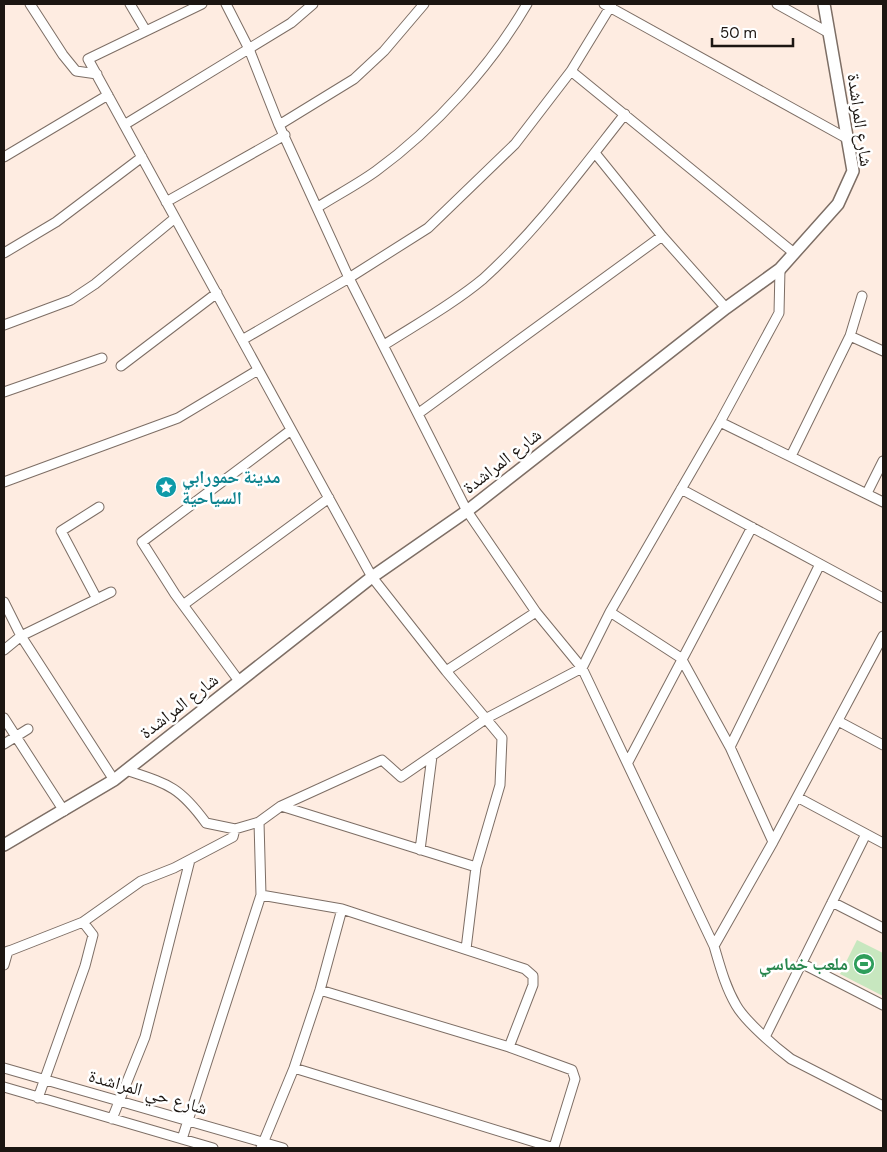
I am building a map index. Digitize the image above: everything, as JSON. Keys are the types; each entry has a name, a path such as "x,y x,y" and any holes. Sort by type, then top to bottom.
{"street":[{"path":"30,4 63,55 76,71 96,74"},
{"path":"130,4 146,31"},
{"path":"201,4 88,59 372,577 502,738 500,785 476,867 466,949"},
{"path":"226,4 249,49 279,125 349,278 467,511 536,612 582,668 714,946 725,982 737,1007 765,1037 791,1059 883,1106"},
{"path":"124,125 291,23 313,4"},
{"path":"279,125 354,79 384,51 424,4"},
{"path":"318,207 376,171 443,112 501,46 527,4"},
{"path":"777,4 829,33"},
{"name":"شارع المراشدة","path":"4,845 114,780 372,577 467,511 726,308 780,269 838,204 853,171 824,4"},
{"path":"242,340 349,278 428,228 515,144 570,71 609,5 848,138"},
{"path":"570,71 794,253"},
{"path":"4,157 108,95"},
{"path":"384,345 431,316 481,280 517,246 556,202 625,114"},
{"path":"166,202 285,135"},
{"path":"595,153 662,236 726,308"},
{"path":"4,253 56,222 142,158"},
{"path":"4,325 71,300 95,284 175,218"},
{"path":"419,413 662,236"},
{"path":"126,770 174,787 190,801 206,823 235,829 259,822 281,806 382,760 401,776 487,718 582,668 610,612 720,422 778,313 780,269"},
{"path":"121,366 216,293"},
{"path":"791,456 850,336 862,296"},
{"path":"850,336 883,351"},
{"path":"4,392 102,358"},
{"path":"4,482 178,418 258,370"},
{"path":"720,422 883,502"},
{"path":"239,681 183,605 142,542 291,430"},
{"path":"867,493 883,461"},
{"path":"681,490 883,598"},
{"path":"183,605 329,498"},
{"path":"98,599 61,531 99,507"},
{"path":"628,762 681,658 752,527"},
{"path":"730,747 820,564"},
{"path":"4,650 21,636 111,592"},
{"path":"4,602 21,636 114,780"},
{"path":"446,670 536,612"},
{"path":"610,612 681,658 730,747 773,842"},
{"path":"714,946 773,842 882,641"},
{"path":"4,718 64,811"},
{"path":"838,721 883,745"},
{"path":"4,744 28,729"},
{"path":"420,850 432,756"},
{"path":"797,798 883,843"},
{"path":"281,806 476,867"},
{"path":"182,1139 262,895 259,822"},
{"path":"4,965 6,952 83,922 141,881 190,860 233,838 235,829"},
{"path":"765,1037 866,834"},
{"path":"112,1119 144,1037 190,860"},
{"path":"262,895 342,909 525,969 533,976 533,985 509,1047"},
{"path":"832,902 883,928"},
{"path":"262,1145 294,1068 320,990 342,909"},
{"path":"38,1098 85,966 91,943 93,935 83,922"},
{"path":"802,964 883,1005"},
{"path":"294,1068 554,1148 574,1084 575,1075 566,1066 320,990"},
{"name":"شارع حي المراشدة","path":"4,1068 188,1121 262,1145 283,1148"},
{"name":"شارع حي المراشدة","path":"4,1087 213,1148"}],"green space":[{"name":"ملعب خماسي","path":"857,940 883,953 883,996 840,974"}],"place":[{"name":"مدينة حمورابي السياحية","path":"166,487"},
{"name":"ملعب خماسي","path":"864,964"}]}
